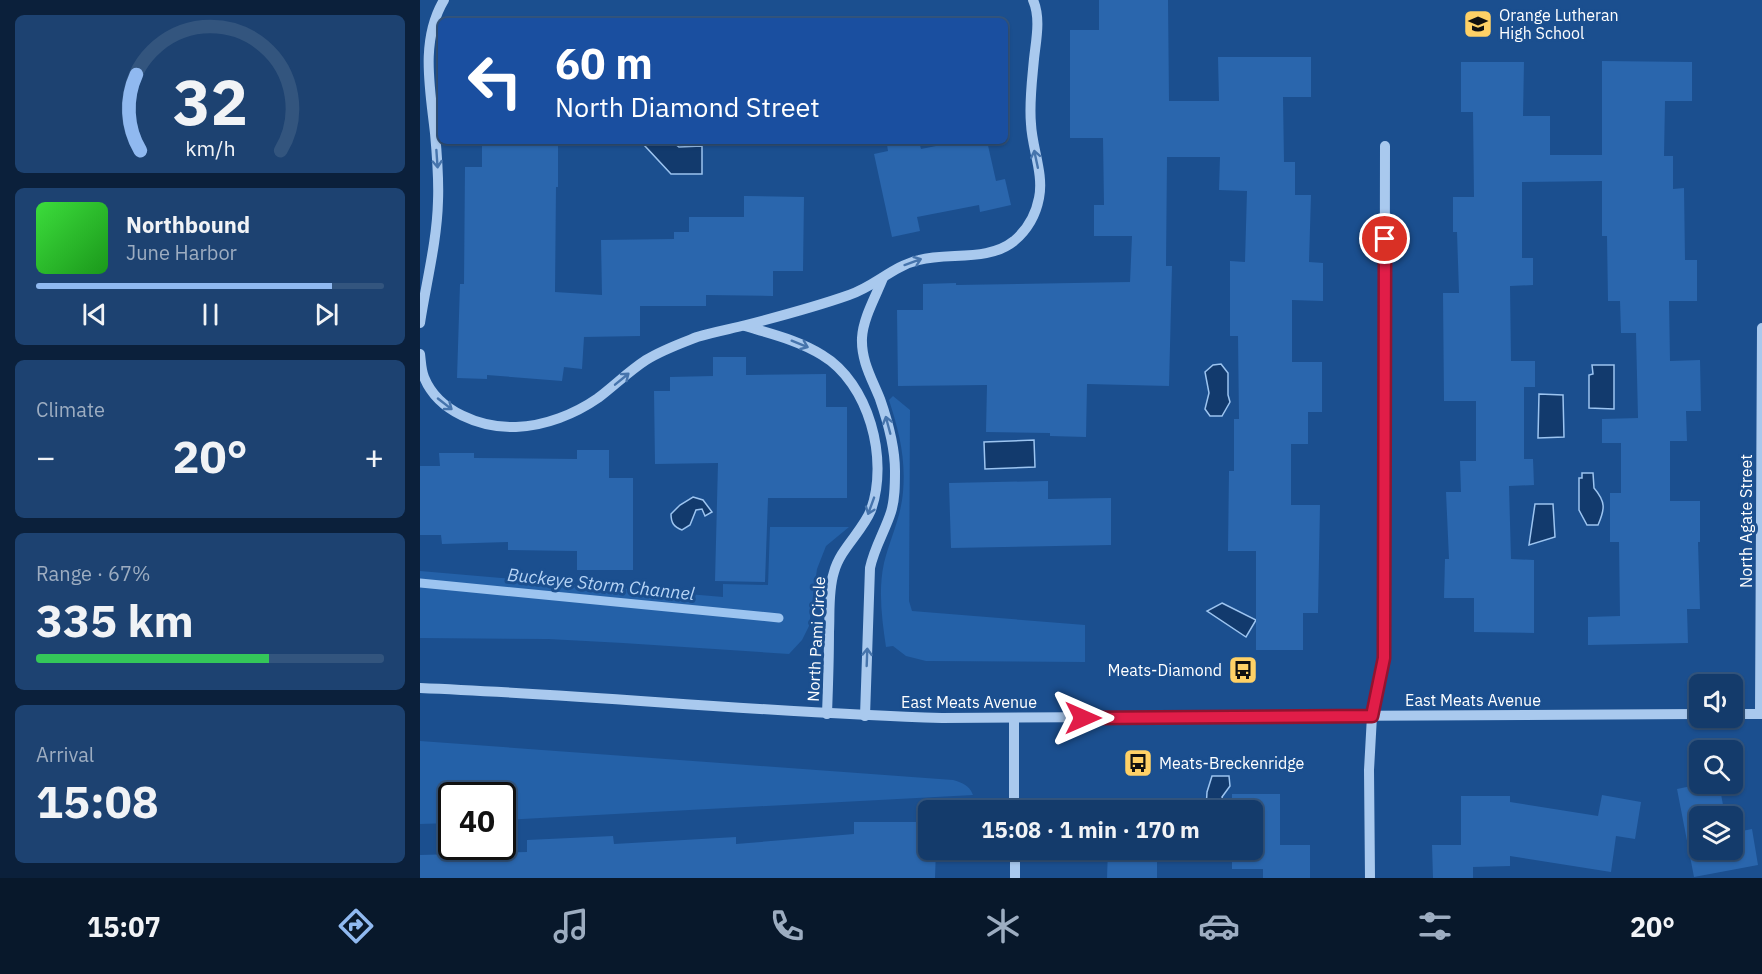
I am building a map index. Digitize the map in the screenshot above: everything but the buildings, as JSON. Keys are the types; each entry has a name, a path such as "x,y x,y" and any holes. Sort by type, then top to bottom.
{"street":[{"path":"420,323 433,249 438,202 436,143 426,74 426,46 433,21 444,0"},
{"path":"420,354 423,375 429,387 447,406 474,422 520,427 572,413 598,398 645,361 663,350 700,336 853,294 909,263 921,259 986,253 1013,242 1028,226 1036,211 1040,195 1030,106 1038,16 1033,0"},
{"path":"1370,878 1369,770 1372,716 1384,658 1385,146"},
{"path":"865,716 870,568 873,554 891,512 896,469 888,421 863,356 864,326 883,278"},
{"name":"North Pami Circle","path":"744,325 803,345 837,366 852,382 863,402 874,434 877,484 874,499 870,513 838,560 831,586 827,714"},
{"name":"North Agate Street","path":"1761,714 1762,328"},
{"name":"East Meats Avenue","path":"420,688 865,716 1014,718 1689,714"},
{"path":"1743,714 1761,714"},
{"path":"1014,718 1014,800"},
{"path":"1015,860 1015,878"}],"shaded area":[{"path":"648,144 675,144 679,147 702,146 702,174 671,174 645,146"},
{"path":"1221,364 1228,373 1230,402 1222,416 1210,416 1205,409 1209,393 1205,372 1213,365"},
{"path":"1592,365 1614,365 1614,409 1589,408 1589,375 1593,374"},
{"path":"1539,394 1563,395 1564,437 1538,438"},
{"path":"893,396 910,410 909,601 912,611 1085,625 1085,662 926,661 906,656 893,646 886,647 881,605 882,573 900,510 904,480 901,445 889,400"},
{"path":"1034,440 1035,467 985,469 984,442"},
{"path":"1582,473 1593,473 1594,488 1601,497 1603,510 1598,525 1587,525 1579,510 1579,478 1582,478"},
{"path":"693,497 703,500 712,512 705,516 702,509 696,510 690,525 682,530 677,528 673,524 671,514"},
{"path":"1535,504 1553,504 1555,537 1529,545"},
{"path":"770,527 849,527 826,546 817,569 809,626 802,640 789,654 548,639 420,638 420,571 723,597 723,584 768,585"},
{"path":"1222,603 1256,620 1246,637 1207,611"},
{"path":"420,741 953,780 965,785 973,795 516,819 516,782 438,782 438,823 420,824"},
{"path":"1212,776 1229,776 1230,786 1222,797 1223,800 1207,800"}],"waterway":[{"name":"Buckeye Storm Channel","path":"420,583 779,618"}],"place":[{"name":"Orange Lutheran High School","path":"1478,24"},
{"name":"Meats-Diamond","path":"1243,670"},
{"name":"Meats-Breckenridge","path":"1138,763"}],"route":[{"path":"1083,718 1372,716 1384,658 1385,239"}]}
